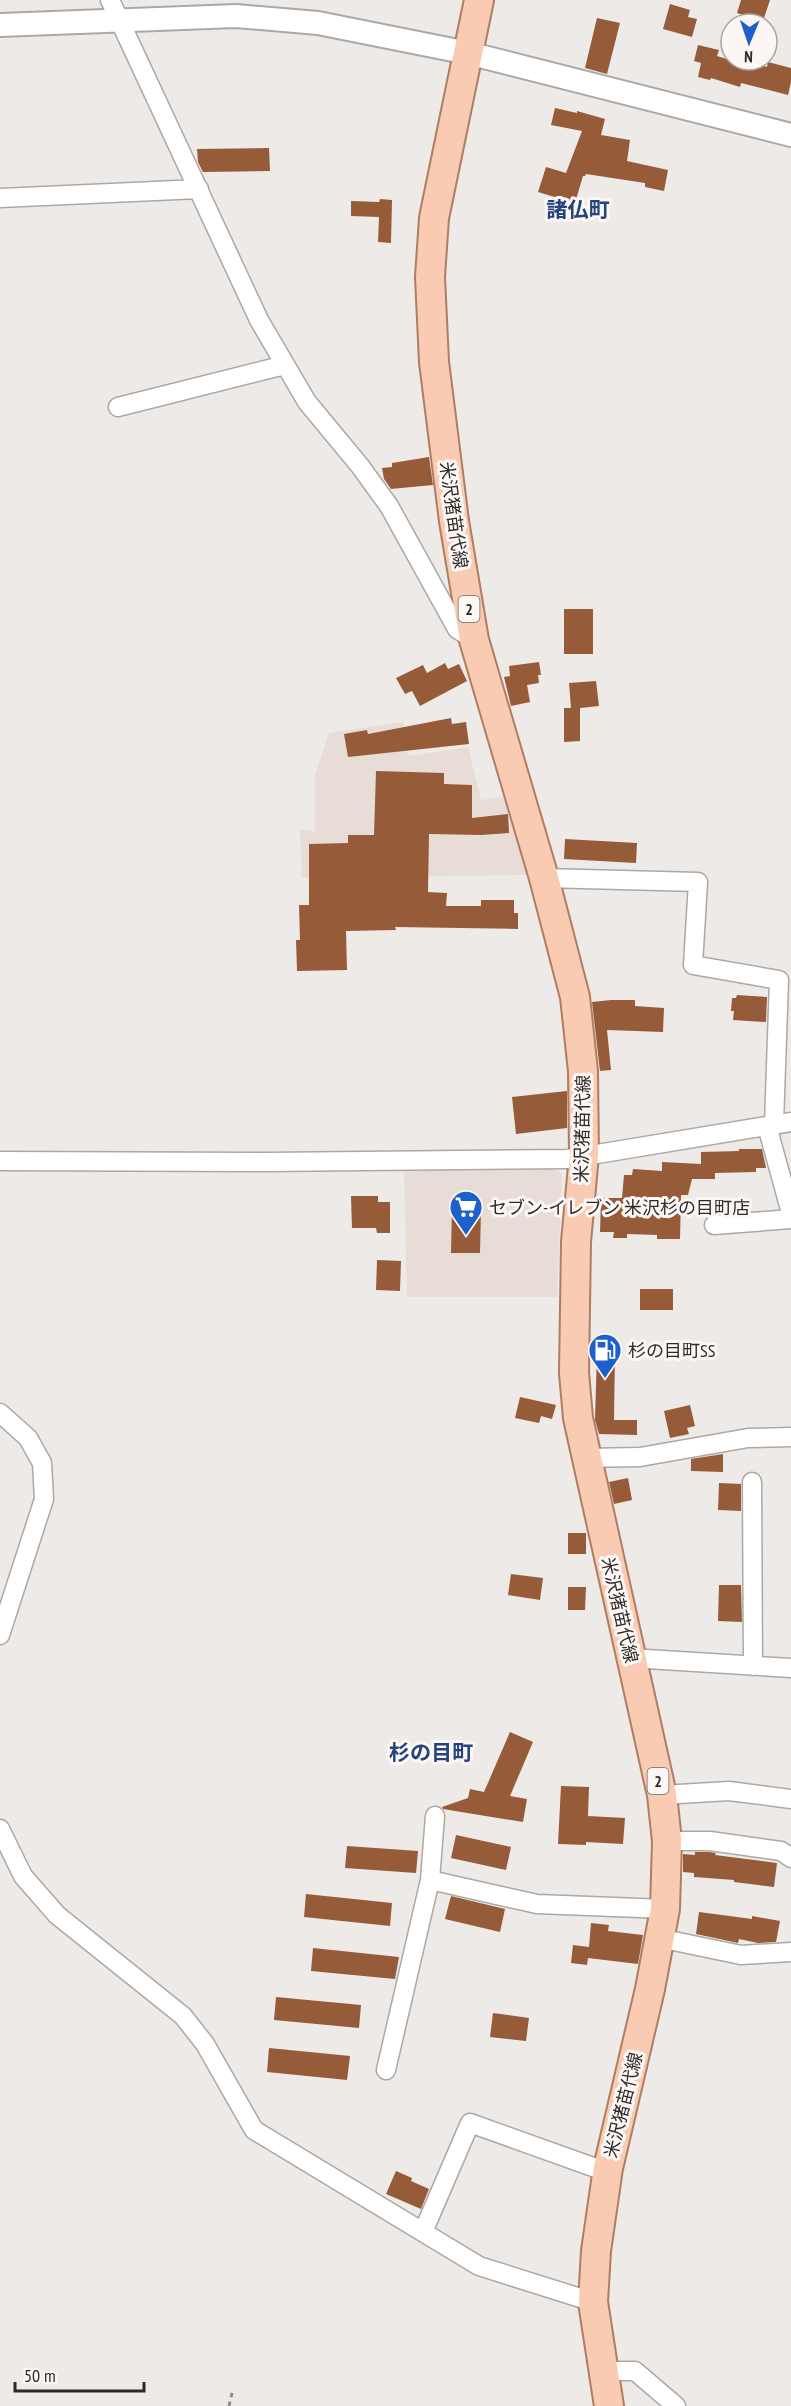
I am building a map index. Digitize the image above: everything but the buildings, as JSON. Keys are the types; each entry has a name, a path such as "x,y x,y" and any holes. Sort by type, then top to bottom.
{"main road":[{"name":"米沢猪苗代線","path":"479,0 436,208 430,277 434,362 454,521 474,640 544,878 575,997 583,1071 584,1155 576,1242 574,1373 578,1418 662,1795 666,1840 665,1909 643,2024 607,2172 596,2251 593,2302 609,2406"}],"street":[{"path":"115,10 260,320 285,365 307,402 360,466 388,506 457,629 474,640"},
{"path":"0,25 115,10 275,18 358,30 468,53 791,135"},
{"path":"0,198 199,189"},
{"path":"118,408 285,365"},
{"path":"544,878 698,882 693,965 779,980 777,1124 791,1213"},
{"path":"0,1161 289,1162 567,1159 777,1124"},
{"path":"714,1225 791,1219"},
{"path":"0,1413 28,1438 42,1463 44,1499 0,1635"},
{"path":"586,1458 640,1457 748,1438 791,1437"},
{"path":"752,1482 753,1666"},
{"path":"630,1658 791,1668"},
{"path":"662,1795 729,1791 791,1799"},
{"path":"386,2070 430,1880 435,1816"},
{"path":"0,1829 23,1876 57,1915 183,2016 205,2044 254,2130 479,2266 593,2302"},
{"path":"666,1840 710,1842 781,1851 791,1858"},
{"path":"430,1880 537,1904 665,1909"},
{"path":"659,1938 741,1955 791,1953"},
{"path":"423,2232 470,2123 607,2172"},
{"path":"604,2371 635,2371 676,2406"}],"path":[{"path":"229,2406 233,2389"}],"shaded area":[{"path":"403,722 409,756 468,747 481,800 509,796 527,875 302,878 300,829 315,832 315,775 329,733"},
{"path":"404,1166 553,1167 562,1174 557,1297 407,1297"}],"place":[{"name":"セブン-イレブン 米沢杉の目町店","path":"466,1236"},
{"name":"杉の目町SS","path":"605,1379"}],"district":[{"name":"諸仏町","path":"578,209"},
{"name":"杉の目町","path":"431,1752"}]}
